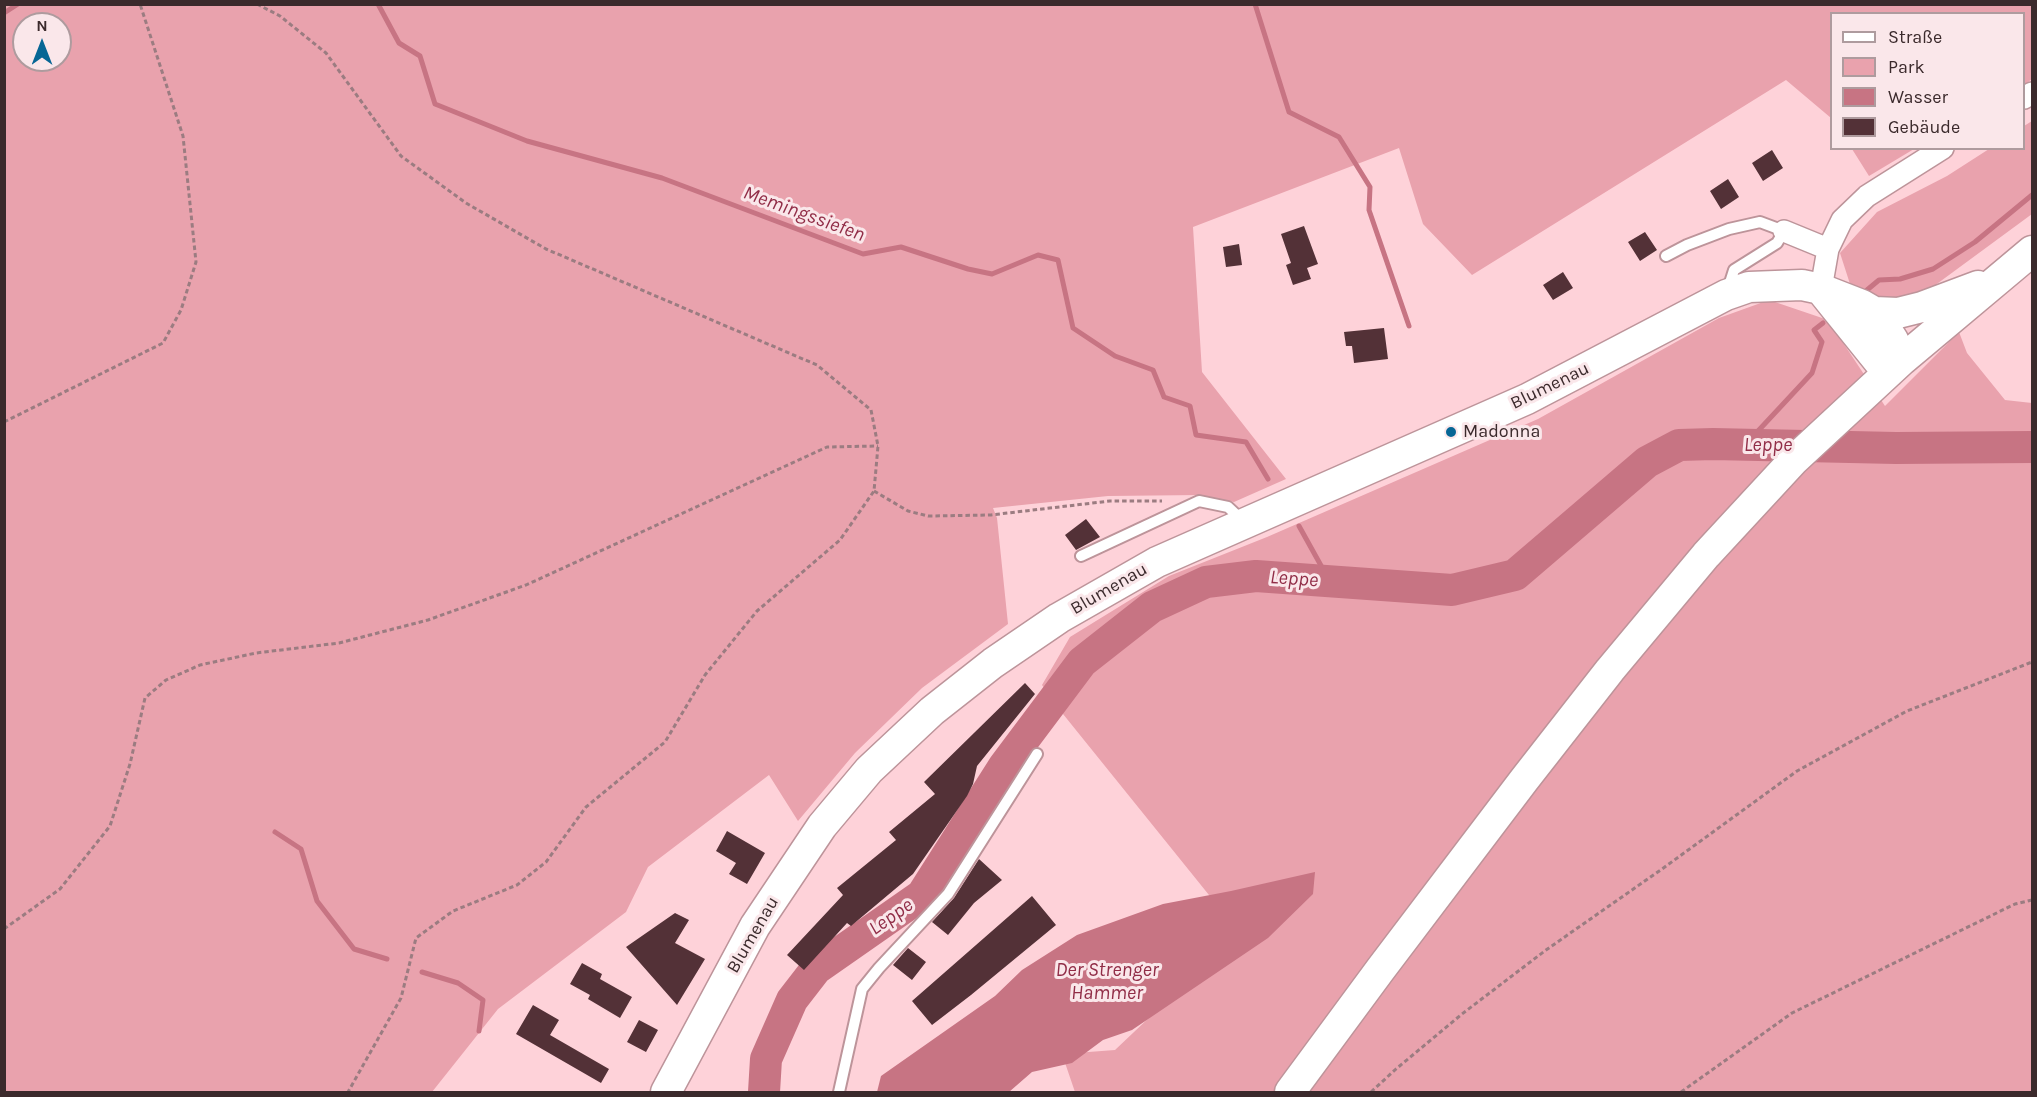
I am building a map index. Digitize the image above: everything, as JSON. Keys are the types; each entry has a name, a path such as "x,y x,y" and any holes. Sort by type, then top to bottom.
{"main road":[{"path":"1290,1092 1524,780 1706,555 1793,461 1895,366 2032,251"},
{"path":"1874,312 1898,313 1922,307 2000,278"},
{"name":"Blumenau","path":"667,1092 755,926 822,826 869,770 932,711 993,663 1059,618 1157,562 1527,399 1726,295 1749,287 1802,285 1845,297 1874,312"},
{"path":"1821,289 1895,366"},
{"path":"1874,312 1893,340 1895,366"}],"street":[{"path":"1821,289 1828,249 1842,220 1867,196 1940,150"},
{"path":"1784,231 1828,249"}],"lane":[{"path":"1666,256 1729,229 1760,222 1784,231 1777,243 1734,270 1726,295"},
{"path":"1081,556 1199,501 1228,507 1245,522"},
{"path":"839,1092 862,989 948,894 1037,754"}],"path":[{"path":"4,422 164,343 181,310 196,262 183,136 140,4"},
{"path":"257,4 280,16 326,53 401,156 466,203 546,249 817,365 871,410 878,446 874,491 840,540 757,611 705,675 665,742 586,807 546,862 517,885 453,911 416,938 400,998 348,1092"},
{"path":"4,929 60,889 110,826 130,764 145,698 166,680 200,665 256,652 339,644 428,620 526,585 827,447 878,446"},
{"path":"874,491 908,511 928,516 991,515 1110,501 1199,501"},
{"path":"1371,1092 1396,1068 1508,978 1797,771 1907,711 2032,662"},
{"path":"1681,1092 1792,1013 2015,904 2032,900"}],"green space":[{"path":"5,4 2032,4 2032,79 2025,84 2025,12 1830,12 1830,117 1786,80 1472,275 1423,224 1399,148 1193,227 1202,372 1286,479 1234,502 1200,495 1108,496 993,508 997,518 1008,624 922,688 855,753 798,821 769,775 648,867 626,912 498,1009 432,1092 5,1092"},
{"path":"2032,121 2032,214 1915,300 1880,299 1850,284 1840,253 1877,212 1947,176 1987,150 2025,150 2025,125"},
{"path":"1853,150 1912,150 1869,176"},
{"path":"1769,300 1828,320 1885,406 1959,332 1967,353 2005,400 2032,403 2032,1092 1075,1092 1062,1054 1115,1050 1210,960 1213,900 1042,685 1070,637 1169,576 1267,537 1538,419 1719,318"}],"water":[{"name":"Der Strenger Hammer","path":"1315,872 1313,894 1268,938 1132,1030 1103,1040 1072,1063 1032,1072 1009,1092 877,1092 881,1076 995,996 1022,970 1077,935 1163,904"}],"building":[{"path":"1772,150 1783,168 1763,181 1752,163"},
{"path":"1728,179 1739,197 1721,209 1710,191"},
{"path":"1304,226 1318,264 1307,268 1311,279 1293,285 1286,265 1291,263 1281,234"},
{"path":"1645,232 1657,250 1640,261 1628,242"},
{"path":"1239,244 1242,265 1226,267 1223,247"},
{"path":"1563,272 1573,288 1553,300 1543,285"},
{"path":"1384,328 1388,359 1354,363 1352,346 1346,346 1344,332"},
{"path":"1086,519 1100,537 1076,550 1065,535"},
{"path":"1025,683 1035,694 977,766 973,784 967,796 913,874 851,926 847,923 804,970 787,955 843,895 837,888 896,840 889,832 935,794 924,782"},
{"path":"727,831 765,853 747,884 729,874 736,863 716,851"},
{"path":"979,859 1002,880 974,903 948,935 932,922 954,898"},
{"path":"1032,896 1056,925 932,1025 912,1001"},
{"path":"675,913 689,920 675,943 705,959 677,1005 626,947"},
{"path":"908,948 926,962 912,980 893,965"},
{"path":"582,963 602,974 600,979 632,997 620,1018 588,999 590,995 570,984"},
{"path":"533,1005 559,1020 550,1035 609,1069 601,1083 516,1034"},
{"path":"639,1020 658,1030 646,1052 627,1042"}],"waterway":[{"path":"4,13 18,4"},
{"name":"Memingssiefen","path":"378,4 399,43 420,56 435,104 527,141 662,178 863,254 901,247 968,269 992,274 1038,255 1058,260 1073,328 1115,356 1153,370 1164,397 1190,406 1196,435 1246,442 1268,479"},
{"path":"1255,4 1289,112 1339,137 1370,187 1369,210 1409,326"},
{"path":"1867,290 1879,280 1900,279 1933,269 1975,242 2032,195"},
{"path":"1745,445 1812,373 1822,342 1814,330 1823,323"},
{"name":"Leppe","path":"764,1092 766,1059 792,1000 816,969 922,895 1004,766 1082,662 1152,607 1206,582 1256,576 1452,590 1515,575 1647,462 1679,445 2032,447"},
{"name":"Memingssiefen","path":"1299,526 1329,580"},
{"path":"275,832 301,849 317,901 354,949 387,959"},
{"path":"422,972 458,983 483,1000 479,1031"}],"place":[{"name":"Madonna","path":"1451,432"}]}
